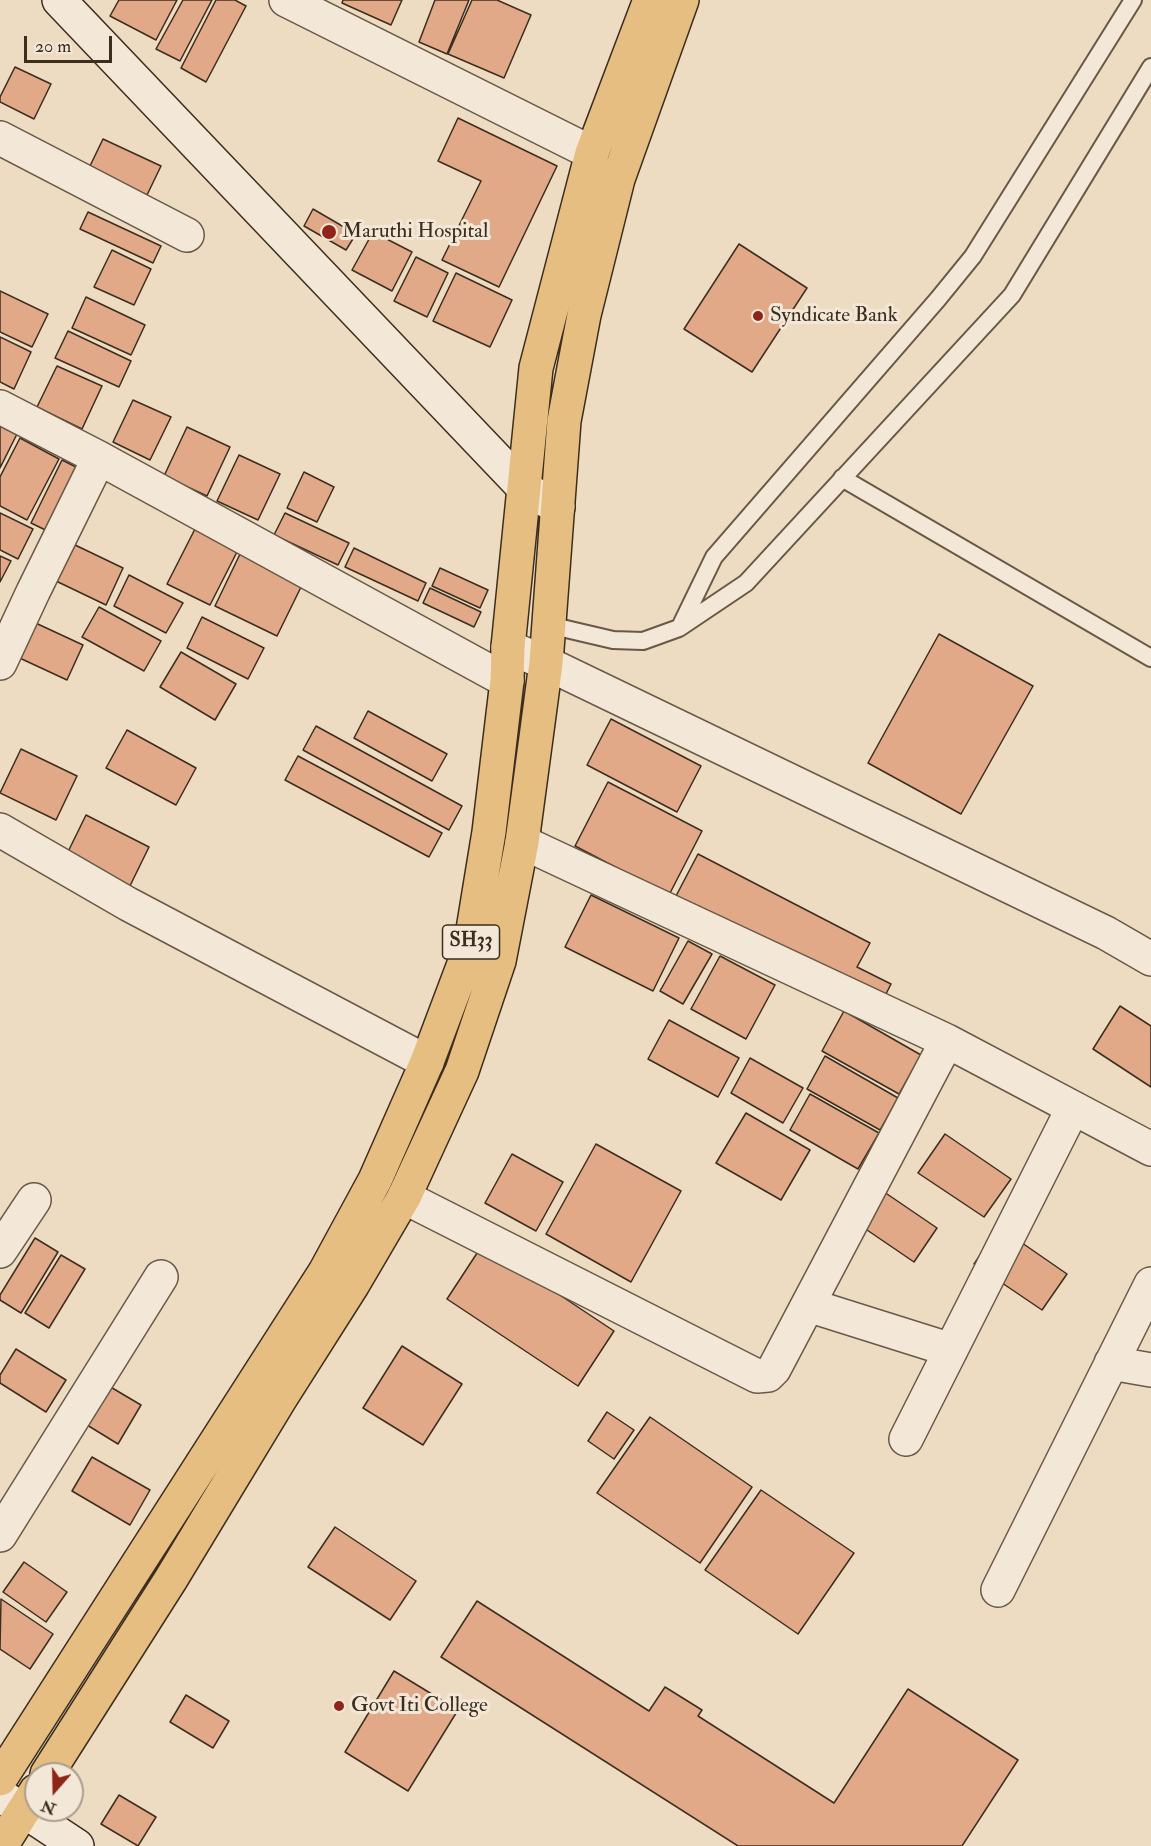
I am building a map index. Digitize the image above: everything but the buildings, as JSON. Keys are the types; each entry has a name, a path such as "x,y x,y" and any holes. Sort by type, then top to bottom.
{"main road":[{"name":"SH33","path":"0,1779 325,1272 375,1180 428,1062 470,948 489,832 507,681 508,647 536,368 592,153 650,0"},
{"name":"SH33","path":"55,1762 171,1579 353,1284 404,1197 462,1071 500,962 522,842 546,663 564,421 584,315 618,179 682,0"},
{"path":"1,1846 20,1799"}],"street":[{"path":"59,0 525,489 558,507"},
{"path":"286,0 592,153"},
{"path":"0,138 187,235"},
{"path":"0,407 99,458 507,681"},
{"path":"0,663 99,458"},
{"path":"508,647 546,663 1095,928 1151,959"},
{"path":"0,830 128,904 428,1062"},
{"path":"522,842 947,1041 1151,1149"},
{"path":"404,1197 758,1376 768,1375 774,1369 947,1041"},
{"path":"906,1439 1073,1108"},
{"path":"0,1251 34,1200"},
{"path":"0,1535 161,1277"},
{"path":"998,1590 1151,1284"},
{"path":"808,1305 951,1350"},
{"path":"1111,1363 1151,1370"},
{"path":"20,1799 77,1846"}],"lane":[{"path":"679,628 714,557 973,256 1133,0"},
{"path":"549,625 613,640 643,641 679,628 746,583 1012,295 1151,67"},
{"path":"842,478 1151,658"}],"place":[{"name":"Maruthi Hospital","path":"329,232"},
{"name":"Syndicate Bank","path":"758,316"},
{"name":"Govt Iti College","path":"339,1706"}]}
